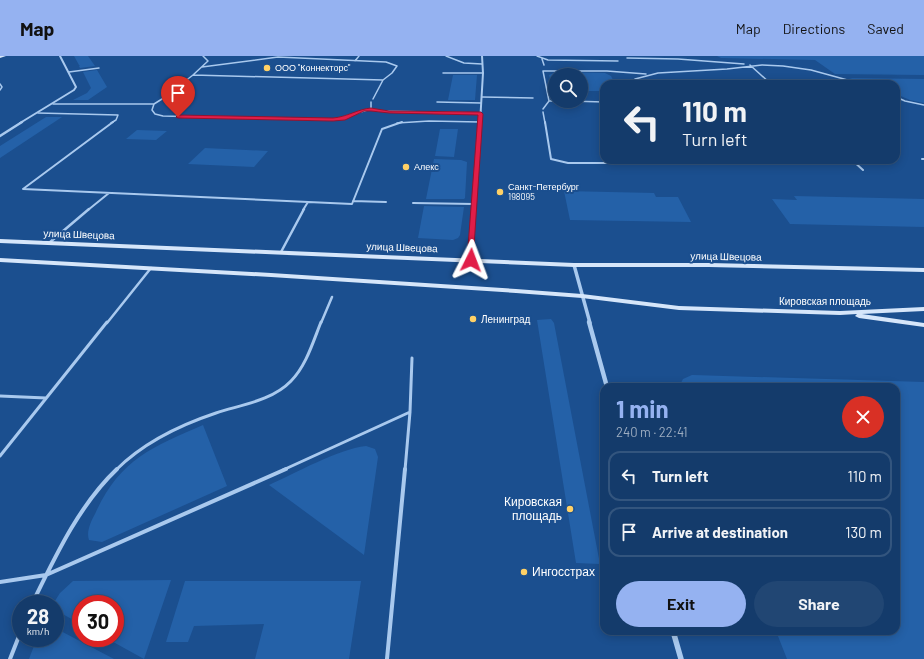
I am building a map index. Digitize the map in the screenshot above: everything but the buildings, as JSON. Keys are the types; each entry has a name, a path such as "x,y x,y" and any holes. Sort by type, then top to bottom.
{"street":[{"path":"0,57 4,56"},
{"path":"0,136 74,90 76,87 60,56"},
{"path":"471,260 482,97 482,56"},
{"name":"улица Швецова","path":"0,241 471,260 574,266 709,265 924,270"},
{"path":"0,260 151,268 582,296"},
{"path":"574,266 606,383"},
{"name":"Кировская площадь","path":"582,296 679,308 840,313 924,309"},
{"path":"840,313 924,325"},
{"path":"674,635 681,659"}],"lane":[{"path":"166,96 208,61 203,56"},
{"path":"355,61 359,56"},
{"path":"446,56 464,63 482,64"},
{"path":"537,56 542,59 618,61"},
{"path":"193,75 382,80 389,77 397,66 386,62 278,57 202,67"},
{"path":"628,58 678,59 794,67 848,80"},
{"path":"542,59 544,65"},
{"path":"588,71 648,74 726,69 750,65"},
{"path":"750,65 766,80"},
{"path":"69,72 99,68"},
{"path":"548,71 543,71 548,96"},
{"path":"443,73 483,73"},
{"path":"631,80 648,74"},
{"path":"373,99 382,80"},
{"path":"0,84 2,87 0,90"},
{"path":"482,97 533,98"},
{"path":"53,104 154,104 162,99"},
{"path":"900,99 924,105"},
{"path":"371,102 371,109"},
{"path":"438,102 481,103"},
{"path":"588,102 600,102"},
{"path":"548,103 543,111 551,159 575,163 600,163"},
{"path":"154,104 152,110 155,114 186,117 333,120 343,118 363,110 371,109 389,112 481,114"},
{"path":"38,113 118,115 116,120 23,189 352,204 354,201 386,202"},
{"path":"354,201 382,129 387,126 406,122 480,122"},
{"path":"856,164 863,170"},
{"path":"49,243 109,193"},
{"path":"281,252 308,202"},
{"path":"413,202 474,204"},
{"path":"0,456 151,268"},
{"path":"36,595 46,575 93,496 110,475 126,459 147,445 206,416 245,405 270,395 286,386 297,375 332,297"},
{"path":"387,659 410,412 412,358"},
{"path":"0,396 46,398"},
{"path":"0,582 46,575 410,412"},
{"path":"10,659 15,647"}],"shaded area":[{"path":"74,56 88,56 95,66 80,68 80,65"},
{"path":"717,56 924,56 924,75 835,74 815,60 721,58"},
{"path":"97,70 107,87 88,100 73,100 87,93 91,88 83,72"},
{"path":"588,73 605,73 611,76 613,80 600,80 600,91 588,91"},
{"path":"453,75 477,75 475,100 448,100"},
{"path":"849,78 924,79 924,103 900,96 900,80 856,80"},
{"path":"46,117 62,117 0,158 0,146"},
{"path":"440,129 458,129 454,157 435,156"},
{"path":"137,130 167,131 156,140 126,139"},
{"path":"205,148 268,151 254,167 188,164"},
{"path":"434,159 461,160 467,162 464,199 426,199"},
{"path":"564,191 654,193 656,197 678,197 691,222 570,220"},
{"path":"794,196 924,199 924,227 790,224 772,199 797,200"},
{"path":"424,206 464,207 460,235 458,238 453,240 418,238"},
{"path":"551,319 554,323 600,564 576,563 537,320"},
{"path":"692,375 924,382 924,659 787,659 778,635 900,635 900,383 681,383 683,379"},
{"path":"203,425 227,486 102,542 89,540 88,534 91,523 104,496 115,480 126,468 153,449"},
{"path":"366,446 375,449 378,457 364,555 269,485 330,456"},
{"path":"171,580 144,659 122,647 124,647 124,595 72,595 72,619 64,615 64,595 59,595 73,581"},
{"path":"185,581 361,581 349,659 255,659 264,624 194,626 188,642 166,642"},
{"path":"64,633 72,637 72,647 91,647 114,659 29,659 34,647 64,647"}],"place":[{"name":"ООО \"Коннекторс\"","path":"267,68"},
{"name":"Алекс","path":"406,167"},
{"name":"Санкт-Петербург 198095","path":"500,192"},
{"name":"Ленинград","path":"473,319"},
{"name":"Кировская площадь","path":"570,509"},
{"name":"Ингосстрах","path":"524,572"}],"route":[{"path":"178,117 333,120 350,116 356,112 371,109 389,112 481,114 471,260"}]}
